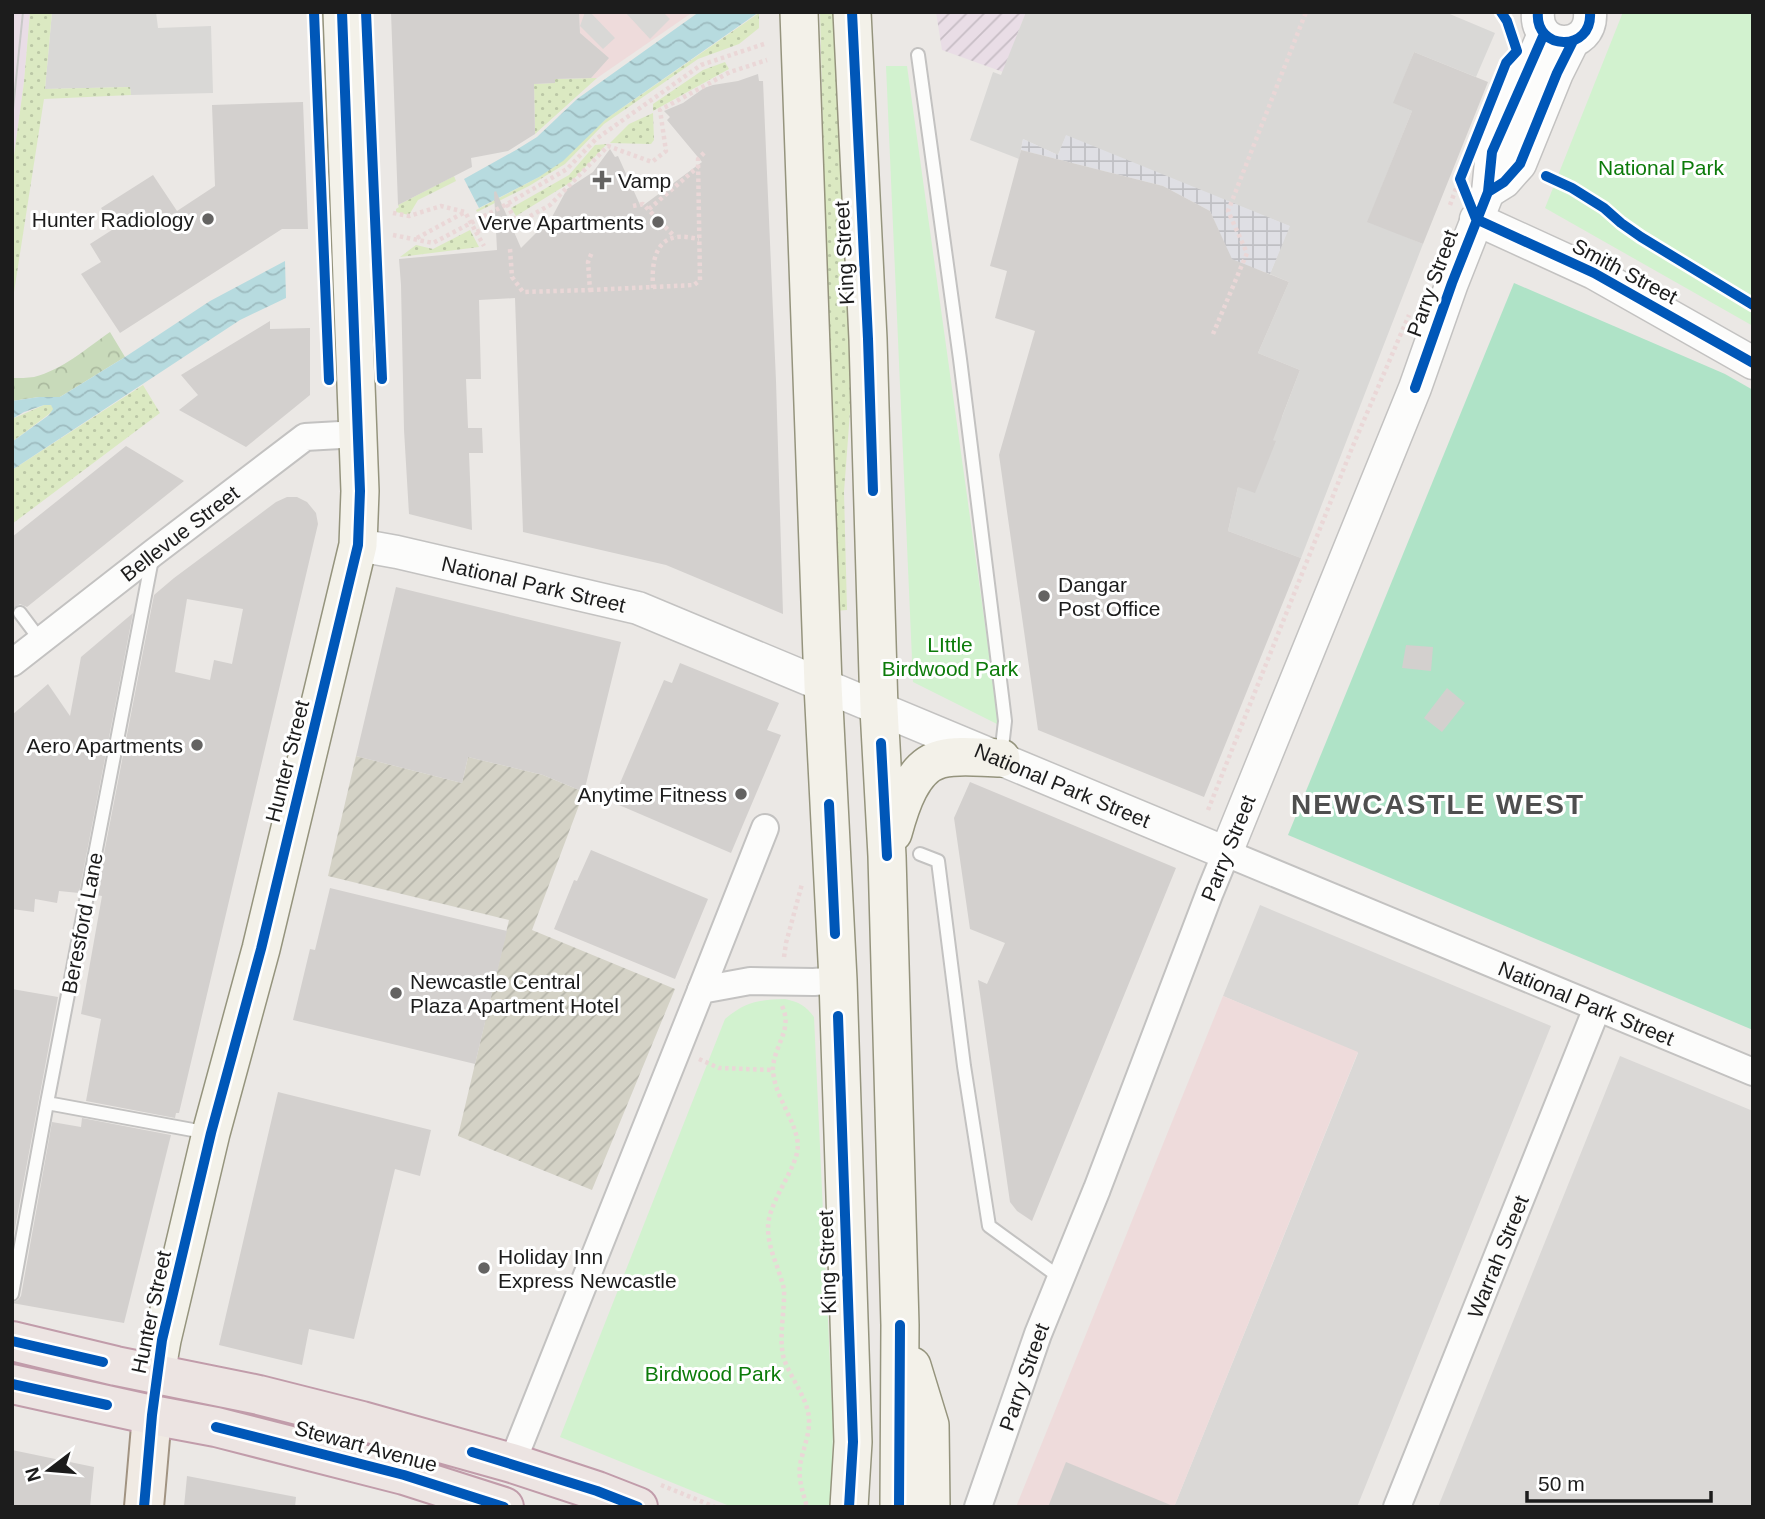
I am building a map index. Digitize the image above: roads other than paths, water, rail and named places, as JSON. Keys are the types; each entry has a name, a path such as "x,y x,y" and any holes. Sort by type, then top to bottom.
{"highway":[{"name":"Stewart Avenue","path":"12,1341 260,1395 362,1421 512,1463 638,1507"},
{"name":"Hunter Street","path":"152,1415 156,1374"},
{"name":"Stewart Avenue","path":"12,1384 205,1424 404,1475 505,1507"}],"main road":[{"name":"Hunter Street","path":"156,1374 211,1133 265,936 358,545 360,491 342,12"},
{"name":"King Street","path":"799,12 822,685 838,980 853,1442 849,1507"},
{"name":"King Street","path":"852,12 868,339 879,709 903,855 900,1507"},
{"path":"903,855 899,810 909,788 929,763 954,757 1001,758"},
{"path":"900,1325 930,1425 931,1507"},
{"name":"Hunter Street","path":"144,1507 152,1415"}],"street":[{"path":"1468,201 1504,182 1520,164 1557,73 1552,29 1586,31 1590,24 1590,12"},
{"name":"Smith Street","path":"1468,201 1753,363"},
{"name":"Parry Street","path":"978,1507 1038,1334 1062,1279 1210,892 1415,388 1468,201"},
{"name":"Bellevue Street","path":"12,663 305,437 358,434"},
{"name":"National Park Street","path":"358,545 638,608 1753,1072"},
{"path":"512,1463 765,828"},
{"path":"701,990 750,981 838,980"},
{"name":"Warrah Street","path":"1396,1507 1597,1008"}],"lane":[{"path":"918,55 960,359 1005,721 1001,758"},
{"name":"Beresford Lane","path":"12,1294 153,553"},
{"path":"20,613 41,641"},
{"path":"903,855 938,861 964,1066 989,1226 1062,1279"},
{"path":"47,1103 211,1133"}],"water":[{"path":"699,12 759,12 606,119 563,161 539,177 479,208 464,179 537,137 577,99"},
{"path":"285,261 286,298 240,320 12,470 12,442 49,415 53,409 51,405 44,405 12,419 12,401 60,397 210,301"}],"tram line":[{"path":"12,119 23,12"}],"place":[{"name":"Vamp","path":"602,180"},
{"name":"Hunter Radiology","path":"208,219"},
{"name":"Verve Apartments","path":"658,222"},
{"name":"Dangar Post Office","path":"1044,596"},
{"name":"Aero Apartments","path":"197,745"},
{"name":"Anytime Fitness","path":"741,794"},
{"name":"Newcastle Central Plaza Apartment Hotel","path":"396,993"},
{"name":"Holiday Inn Express Newcastle","path":"484,1268"}],"district":[{"name":"NEWCASTLE WEST","path":"1438,804"}],"park label":[{"name":"National Park","path":"1661,167"},
{"name":"LIttle Birdwood Park","path":"950,656"},
{"name":"Birdwood Park","path":"713,1373"}]}
